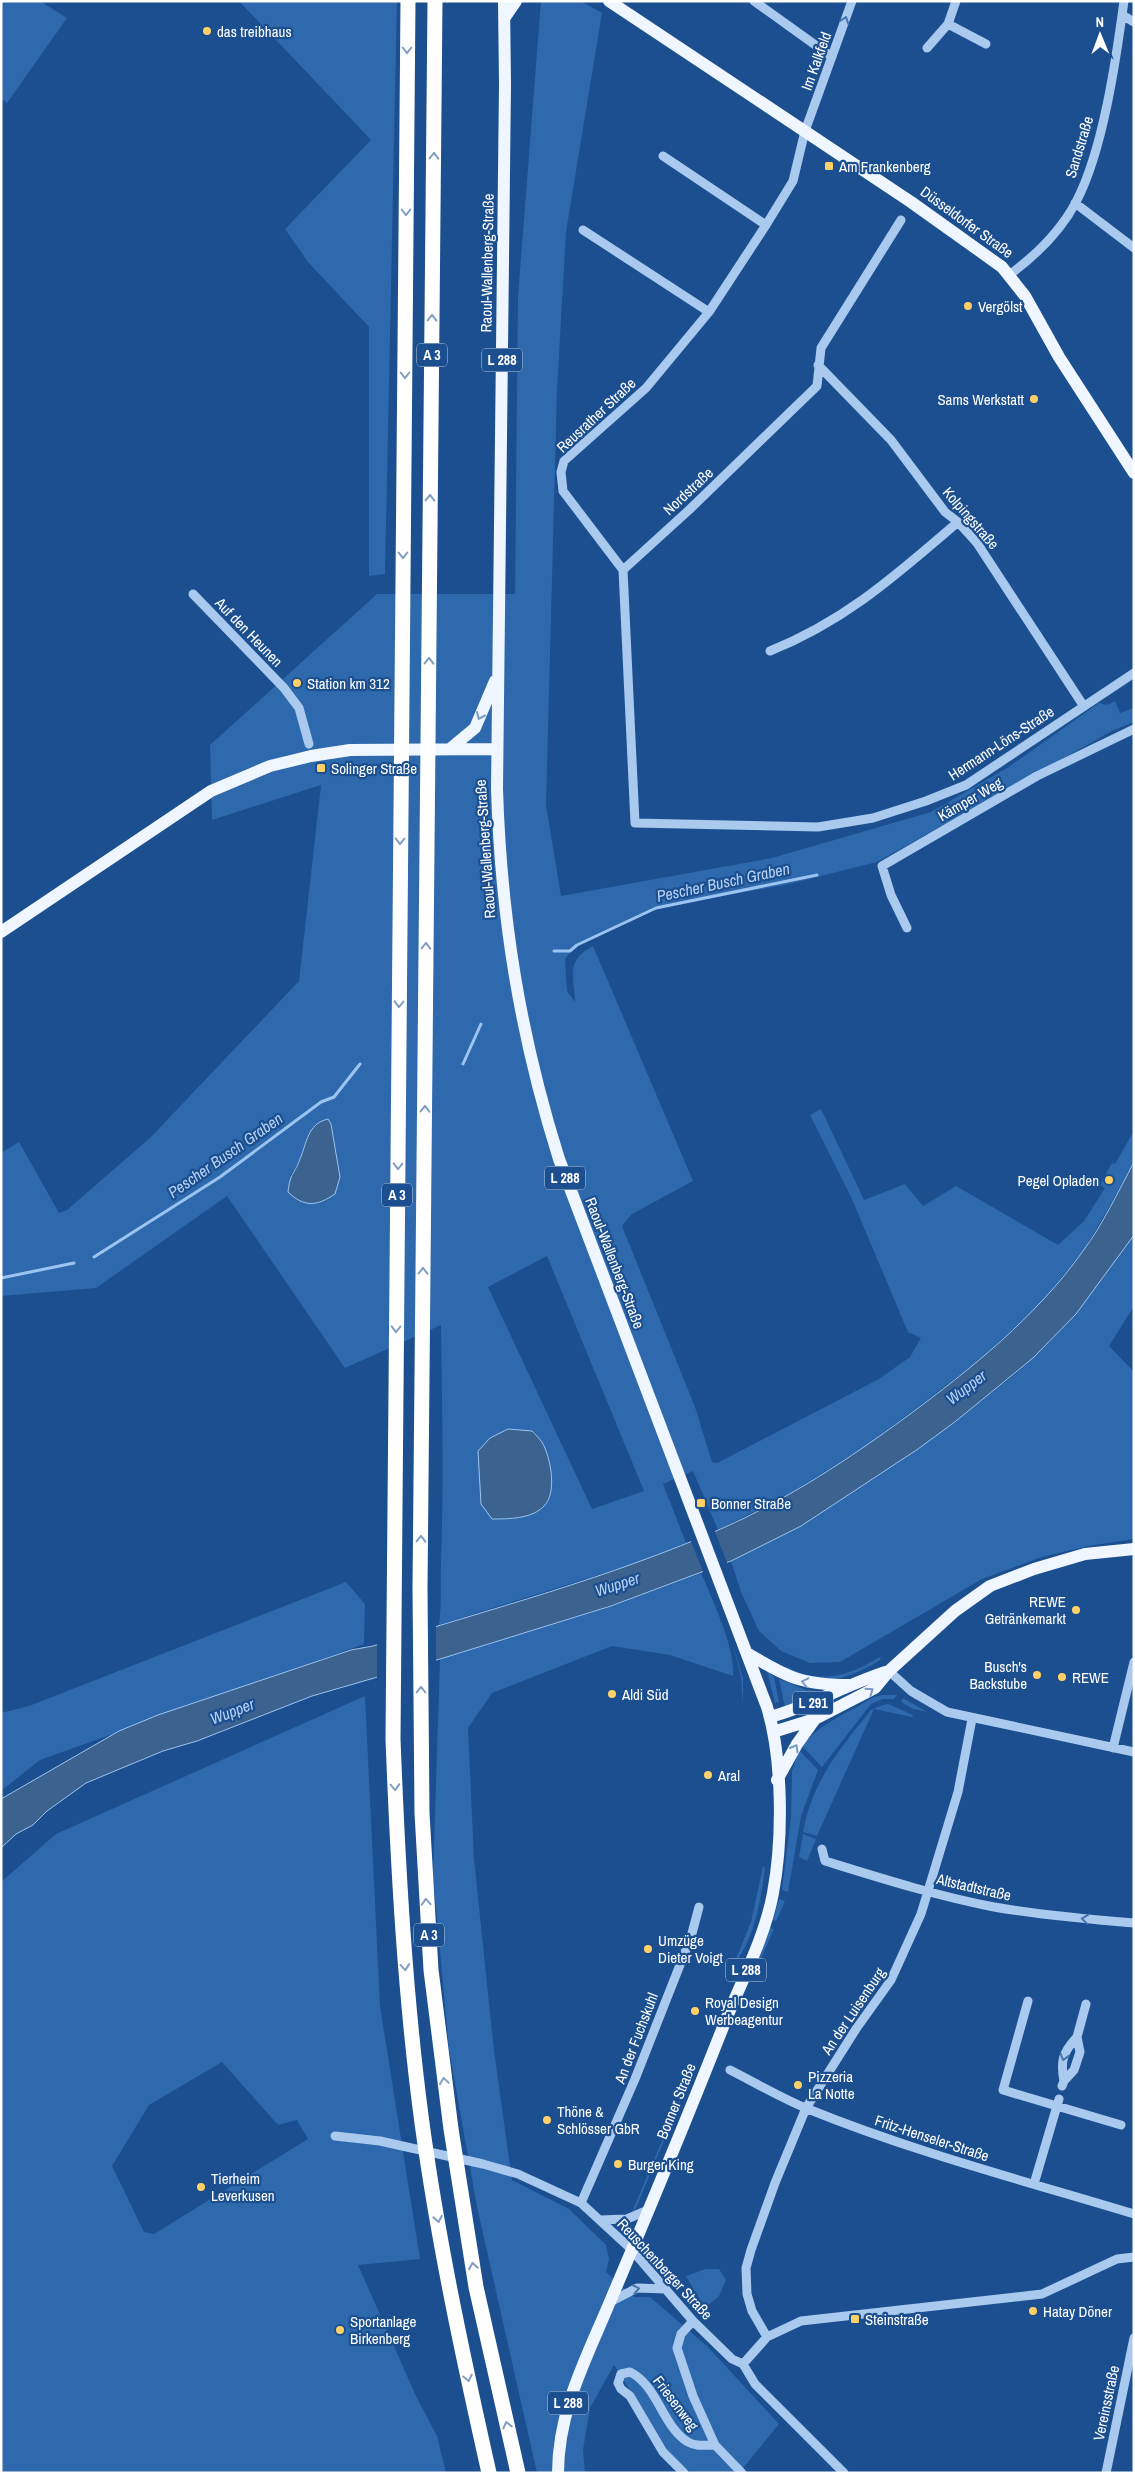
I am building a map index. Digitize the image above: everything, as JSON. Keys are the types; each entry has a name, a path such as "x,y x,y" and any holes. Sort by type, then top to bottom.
{"highway":[{"name":"A 3","path":"408,1 393,1739 398,1882 422,2122 451,2296 489,2473"},
{"name":"A 3","path":"435,1 420,1588 422,1822 431,1970 451,2129 476,2287 518,2473"}],"main road":[{"path":"500,1 505,17"},
{"name":"Raoul-Wallenberg-Straße","path":"504,1 497,749 499,862 514,978 543,1110 575,1203 747,1653"},
{"path":"505,17 516,1"},
{"name":"Düsseldorfer Straße","path":"609,1 994,259 1025,296 1059,357 1134,473"},
{"path":"451,748 475,728 498,675"},
{"path":"1,932 211,792 250,773 286,762 342,751 451,748 497,749"},
{"name":"L 291","path":"773,1732 815,1719 875,1688 889,1671 955,1611 990,1586 1034,1569 1085,1554 1134,1549"},
{"path":"747,1653 796,1680 819,1685 853,1685"},
{"name":"Bonner Straße","path":"558,2473 559,2445 569,2397 699,2087 770,1908 778,1842 777,1780 773,1732 770,1717 747,1653"},
{"name":"L 291","path":"770,1717 828,1697 869,1677 889,1671"},
{"path":"777,1780 797,1744 815,1719"}],"street":[{"path":"754,1 832,57"},
{"name":"Im Kalkfeld","path":"805,131 852,1"},
{"path":"927,48 948,24 956,1"},
{"name":"Sandstraße","path":"1009,275 1027,262 1045,243 1076,202 1090,168 1097,142 1124,1"},
{"path":"1122,15 1134,22"},
{"path":"948,24 986,44"},
{"name":"Reusrather Straße","path":"623,570 563,491 561,472 564,461 646,388 709,312 793,181 805,131"},
{"path":"663,156 766,225"},
{"path":"1076,202 1134,248"},
{"name":"Nordstraße","path":"623,570 689,510 817,386 821,348 901,220"},
{"path":"583,230 709,312"},
{"name":"Kolpingstraße","path":"818,365 892,440 945,512 958,522 996,570 1084,705"},
{"path":"770,650 826,625 874,594 958,522"},
{"name":"Hermann-Löns-Straße","path":"623,570 635,823 818,827 873,818 926,801 966,785 1134,673"},
{"name":"Auf den Heunen","path":"193,594 284,688 299,708 309,744"},
{"name":"Kämper Weg","path":"907,928 892,895 882,866 1037,776 1134,729"},
{"path":"1113,1748 1134,1662"},
{"path":"889,1671 906,1688 936,1708 972,1719 1134,1752"},
{"name":"An der Luisenburg","path":"768,2337 752,2311 747,2294 746,2268 775,2183 806,2108 856,2029 891,1980 921,1914 958,1792 972,1719"},
{"name":"Altstadtstraße","path":"822,1850 825,1861 928,1891 1018,1911 1134,1922"},
{"name":"An der Fuchskuhl","path":"581,2203 632,2086 691,1937 699,1907"},
{"path":"1028,2001 1003,2090 1058,2102 1121,2125"},
{"path":"1077,2037 1066,2049 1061,2067 1063,2084 1074,2070 1080,2052 1077,2037 1086,2004"},
{"name":"Fritz-Henseler-Straße","path":"730,2070 806,2108 920,2150 1134,2214"},
{"path":"1034,2184 1058,2102"},
{"name":"Reuschenberger Straße","path":"335,2136 380,2140 483,2164 518,2174 581,2203 631,2249 693,2321 732,2359 743,2364 755,2384 844,2473"},
{"path":"600,2220 627,2219 648,2210"},
{"path":"743,2364 768,2337 801,2321 819,2317 1042,2294 1117,2259 1134,2257"},
{"path":"610,2302 637,2288 666,2289"},
{"name":"Friesenweg","path":"693,2321 681,2334 677,2348 693,2396 715,2445 742,2473"},
{"name":"Vereinsstraße","path":"1107,2473 1134,2338"},
{"name":"Friesenweg","path":"684,2473 663,2452 630,2396 621,2389 618,2383 621,2374 630,2372 646,2385 677,2432 689,2443 699,2446 715,2445"}],"shaded area":[{"path":"1,1 40,1 67,18 7,103 1,99"},
{"path":"239,1 397,1 385,574 369,576 369,327 308,262 285,229 371,140"},
{"path":"541,1 580,1 602,13 566,232 557,390 546,805 561,896 772,858 931,812 1007,768 1099,703 1107,705 1115,701 1120,713 1134,708 1134,722 1112,731 877,862 789,884 652,909 576,946 565,959 567,991 575,1002 573,970 575,963 578,957 593,946 693,1181 632,1214 622,1226 695,1407 712,1462 717,1463 879,1379 910,1357 921,1338 908,1332 851,1197 810,1115 821,1109 864,1200 905,1184 923,1206 956,1186 1058,1245 1084,1221 1105,1188 1100,1185 1112,1163 1115,1164 1134,1131 1134,1162 1083,1251 1039,1305 977,1362 866,1446 791,1493 718,1530 693,1471 663,1484 686,1543 643,1561 439,1625 442,1502 441,1325 345,1368 227,1196 96,1288 1,1296 1,1153 19,1142 59,1213 67,1210 151,1137 299,981 321,785 212,820 210,745 377,594 515,594 518,296","holes":["331,1124 340,1177 290,1176 300,1160","547,1256 644,1491 592,1509 488,1287"]},
{"path":"1134,1235 1134,1306 1109,1346 1134,1372 1134,1539 1088,1546 1042,1557 982,1579 840,1662 810,1663 781,1651 759,1631 741,1592 731,1561 801,1526 918,1449 1009,1379 1033,1358 1075,1314"},
{"path":"701,1573 727,1638 731,1652 733,1676 670,1655 612,1646 492,1693 468,1728 474,1859 494,2051 512,2180 569,2209 606,2245 609,2259 606,2272 634,2297 650,2297 708,2347 779,2424 739,2473 691,2473 668,2451 614,2365 590,2408 583,2450 585,2473 537,2473 477,2207 449,2049 433,1875 440,1659 610,1607"},
{"path":"346,1582 365,1604 364,1644 40,1760 1,1791 1,1713 29,1706"},
{"path":"732,1641 743,1679 743,1705 741,1677"},
{"path":"879,1657 881,1658 880,1660 858,1672 833,1680 807,1680 795,1676 784,1669 787,1667 811,1676 834,1676 857,1669"},
{"path":"767,1671 774,1677 779,1702 775,1703"},
{"path":"779,1679 806,1690 821,1692 785,1707"},
{"path":"882,1695 897,1695 894,1699 883,1699 871,1704 822,1767 802,1746 814,1733 827,1724 869,1700"},
{"path":"365,1696 380,2006 420,2259 358,2265 416,2396 437,2436 446,2473 1,2473 1,1882 56,1834","holes":["222,2062 278,2125 297,2120 308,2139 154,2234 144,2232 112,2166 149,2105"]},
{"path":"903,1698 927,1712 913,1709 901,1702"},
{"path":"888,1704 913,1715 912,1717 874,1709 817,1836 803,1832 807,1814 820,1781 838,1752 871,1710"},
{"path":"799,1750 818,1770 801,1816 788,1892 782,1890 791,1817 792,1771"},
{"path":"803,1834 816,1839 807,1861 799,1857"},
{"path":"763,1867 765,1867 757,1915 744,1949 738,1959 736,1959 751,1922"},
{"path":"779,1899 785,1901 776,1921 773,1920"},
{"path":"770,1928 774,1929 754,1974"},
{"path":"694,2065 636,2208 632,2212"},
{"path":"706,2269 719,2269 726,2280 719,2296 705,2308 686,2276"}],"water":[{"path":"328,1119 331,1124 340,1177 335,1194 317,1203 306,1203 288,1192 290,1181 312,1130 321,1121"},
{"name":"Wupper","path":"1134,1162 1134,1235 1076,1314 1033,1358 956,1421 918,1449 801,1526 731,1561 611,1606 312,1696 197,1741 163,1751 86,1783 47,1811 33,1825 16,1834 1,1848 1,1799 119,1731 158,1715 351,1650 373,1646 593,1578 723,1528 747,1517 818,1477 884,1433 930,1399 978,1361 1023,1320 1065,1275 1090,1241"},
{"path":"508,1429 532,1431 542,1442 551,1468 552,1485 548,1500 544,1506 533,1514 505,1519 492,1519 481,1504 478,1451 490,1438"}],"pier":[{"path":"714,1529 728,1565 704,1574 690,1539"},
{"path":"436,1624 436,1663 377,1680 377,1642"}],"waterway":[{"name":"Pescher Busch Graben","path":"554,951 570,951 577,945 656,908 817,875"},
{"name":"Pescher Busch Graben","path":"463,1064 481,1024"},
{"name":"Pescher Busch Graben","path":"94,1257 220,1177 321,1102 334,1097 360,1064"},
{"name":"Pescher Busch Graben","path":"1,1278 74,1263"}],"place":[{"name":"das treibhaus","path":"207,31"},
{"name":"Am Frankenberg","path":"829,166"},
{"name":"Vergölst","path":"968,306"},
{"name":"Sams Werkstatt","path":"1034,399"},
{"name":"Station km 312","path":"297,683"},
{"name":"Solinger Straße","path":"321,768"},
{"name":"Pegel Opladen","path":"1109,1180"},
{"name":"Bonner Straße","path":"701,1503"},
{"name":"REWE Getränkemarkt","path":"1076,1610"},
{"name":"Busch's Backstube","path":"1037,1675"},
{"name":"REWE","path":"1062,1677"},
{"name":"Aldi Süd","path":"612,1694"},
{"name":"Aral","path":"708,1775"},
{"name":"Umzüge Dieter Voigt","path":"648,1949"},
{"name":"Royal Design Werbeagentur","path":"695,2011"},
{"name":"Pizzeria La Notte","path":"798,2085"},
{"name":"Thöne & Schlösser GbR","path":"547,2120"},
{"name":"Burger King","path":"618,2164"},
{"name":"Tierheim Leverkusen","path":"201,2187"},
{"name":"Hatay Döner","path":"1033,2311"},
{"name":"Steinstraße","path":"855,2319"},
{"name":"Sportanlage Birkenberg","path":"340,2330"}]}
